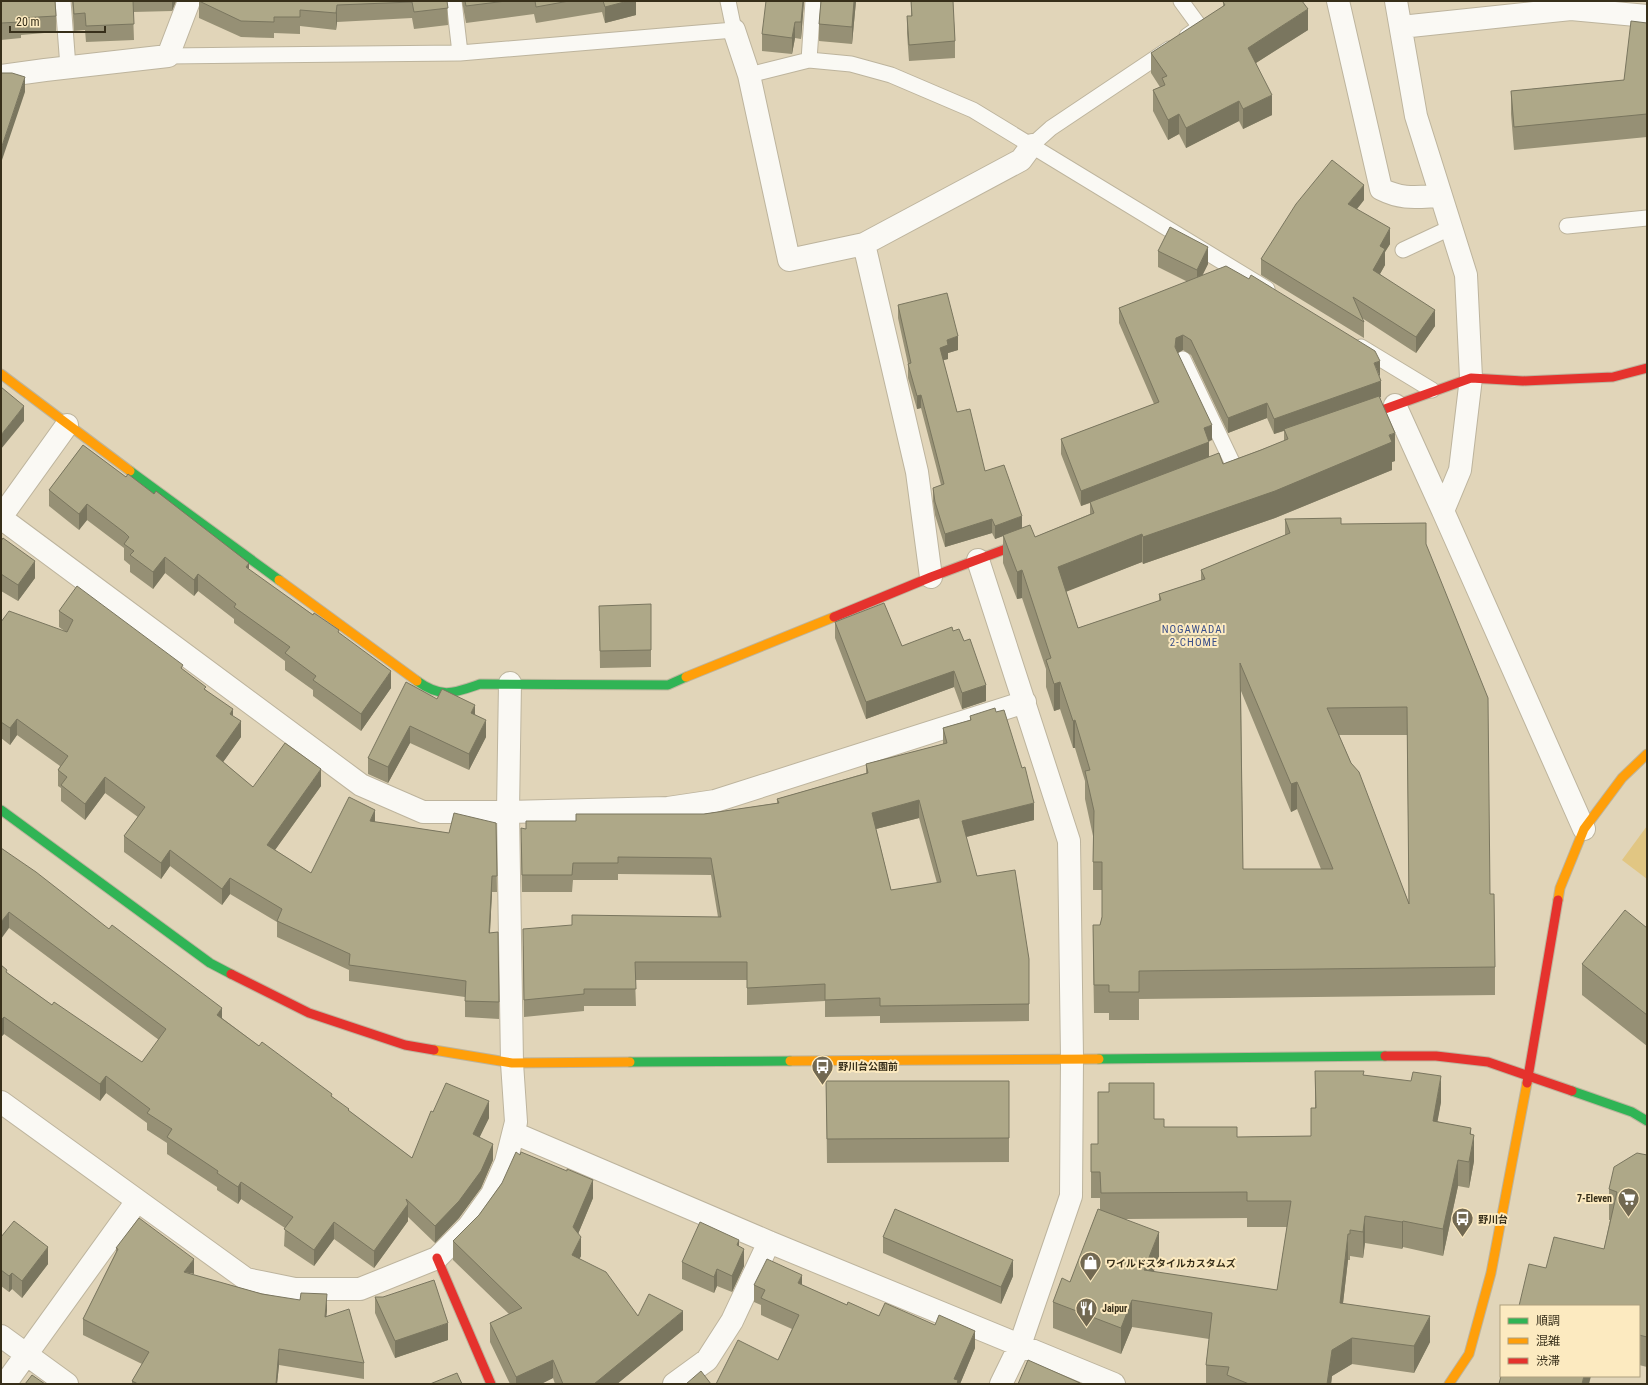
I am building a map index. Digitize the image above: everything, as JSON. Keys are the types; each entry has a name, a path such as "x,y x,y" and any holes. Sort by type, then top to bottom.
{"street":[{"path":"1,76 168,56 189,1"},
{"path":"1338,1 1381,189 1395,196 1411,198 1440,196"},
{"path":"1396,1 1416,116 1466,275 1471,378 1460,470 1443,511"},
{"path":"1401,28 1571,9 1647,16"},
{"path":"734,30 749,75 788,260 864,244 1021,160 1032,145"},
{"path":"864,244 916,472 931,577"},
{"path":"1350,421 1395,406 1432,390 1471,378 1523,381 1613,376 1647,368"},
{"path":"1,374 67,425 426,687 450,694 480,684 510,682 668,685 931,577 1036,538"},
{"path":"1395,406 1584,829"},
{"path":"67,425 1,518 361,784 423,812 508,812 668,808 715,801 1025,702"},
{"path":"978,560 1069,841 1072,1058 1071,1196 1020,1345 1000,1384"},
{"path":"1,1102 246,1279 295,1289 360,1289 437,1258 469,1226 492,1194 506,1162 516,1122 512,1063 508,812 510,682"},
{"path":"1449,1384 1469,1354 1491,1273 1529,1075 1560,888 1584,829 1622,778 1647,754"},
{"path":"1,810 210,963 309,1013 405,1045 512,1063 1436,1056 1488,1062 1632,1112 1647,1121"},
{"path":"514,1132 769,1242 1114,1384"},
{"path":"5,1384 137,1201"},
{"path":"674,1384 706,1360 732,1321 769,1242"},
{"path":"437,1258 491,1384"},
{"path":"1,1336 67,1384"}],"lane":[{"path":"63,1 68,67"},
{"path":"454,1 460,53"},
{"path":"168,56 460,53 734,30 728,1"},
{"path":"809,60 813,1"},
{"path":"1032,145 1050,128 1200,28 1181,1"},
{"path":"749,75 809,60 851,64 891,75 973,110 1283,299"},
{"path":"1567,226 1647,218"},
{"path":"1403,250 1450,228"},
{"path":"1350,340 1432,390"},
{"path":"1183,359 1232,462"}],"shaded area":[{"path":"1647,826 1647,879 1622,860"}],"building":[{"path":"1,1 55,1 56,16 21,18 21,22 1,23"},
{"path":"73,1 133,1 134,24 86,26 85,13 74,14"},
{"path":"199,1 447,1 448,8 414,12 412,2 337,5 336,13 300,10 300,17 274,17 274,22 241,21"},
{"path":"465,1 506,1 466,6"},
{"path":"535,1 569,1 536,7"},
{"path":"603,1 628,1 605,7"},
{"path":"766,1 803,1 801,22 795,22 792,38 762,34"},
{"path":"821,1 854,1 852,27 819,24"},
{"path":"911,1 953,1 955,41 909,45 907,16 912,16"},
{"path":"1302,1 1308,9 1248,48 1272,95 1243,109 1239,101 1186,128 1179,114 1168,120 1153,90 1165,85 1162,78 1167,76 1151,53 1225,5 1223,2"},
{"path":"1631,21 1647,23 1647,114 1514,127 1511,91 1624,80"},
{"path":"1,73 12,73 25,77 1,149"},
{"path":"1332,160 1364,185 1348,204 1390,228 1380,246 1385,249 1373,270 1435,310 1416,337 1353,297 1364,322 1261,259 1296,204"},
{"path":"1170,227 1208,247 1197,270 1158,251"},
{"path":"1226,266 1249,279 1251,275 1375,351 1380,361 1374,363 1381,381 1274,419 1267,403 1228,418 1191,340 1183,335 1176,338 1175,347 1212,425 1204,428 1209,442 1081,491 1061,439 1159,402 1119,308"},
{"path":"947,293 958,336 947,340 948,345 940,348 957,412 970,409 985,471 1004,465 1022,516 995,526 992,519 945,534 935,502 933,488 944,484 921,395 917,396 908,364 911,363 898,305"},
{"path":"1,387 24,406 1,435"},
{"path":"1379,396 1395,433 1389,435 1392,442 1275,491 1143,537 1142,534 1058,567 1078,628 1161,600 1159,594 1205,579 1201,570 1290,533 1285,519 1341,518 1341,524 1426,523 1426,544 1488,698 1490,894 1494,894 1495,967 1139,971 1139,992 1109,992 1109,985 1094,985 1093,925 1100,925 1102,917 1102,862 1093,862 1094,811 1085,771 1090,770 1075,720 1073,721 1060,682 1054,684 1046,660 1051,658 1022,570 1017,572 1003,535 1030,525 1035,537 1094,513 1090,502 1219,453 1223,464 1288,439 1284,429","holes":["1240,663 1291,784 1297,782 1333,869 1243,869","1407,707 1409,904 1359,772 1351,763 1327,708"]},
{"path":"83,445 126,477 128,474 154,494 156,491 249,563 246,567 313,615 314,613 339,630 338,632 391,671 361,714 313,680 316,676 285,653 290,647 234,607 236,604 198,574 194,580 165,557 153,572 130,555 134,551 124,544 129,537 125,533 87,504 79,514 49,490"},
{"path":"3,538 35,561 18,585 1,574 1,541"},
{"path":"77,586 183,665 181,668 206,687 204,689 233,709 230,714 241,721 216,756 253,787 285,743 321,769 267,845 311,873 349,797 375,810 370,821 449,833 454,813 496,823 497,876 492,876 489,933 498,932 499,1002 465,1001 466,981 349,965 350,954 277,921 282,909 230,878 222,889 170,850 161,863 124,836 145,807 105,777 85,804 61,785 67,777 58,770 68,756 17,719 10,728 1,722 1,622 9,611 67,632 73,620 59,611"},
{"path":"884,603 902,646 952,627 953,631 959,629 964,641 970,639 986,685 962,693 954,671 866,702 835,622"},
{"path":"651,604 651,650 600,651 599,606"},
{"path":"406,682 437,699 442,689 475,705 471,713 486,720 469,754 410,726 388,767 368,758"},
{"path":"995,708 996,712 1004,710 1022,768 1025,767 1034,803 962,821 977,876 1015,870 1029,959 1029,1004 880,1006 880,998 825,1000 825,984 747,988 747,962 635,962 636,989 584,989 584,994 524,1000 523,929 572,925 572,915 721,917 711,858 618,857 618,863 573,863 572,875 522,875 521,828 526,829 526,821 576,821 576,814 704,814 779,803 777,799 868,773 866,764 947,743 943,728 971,720 970,716","holes":["919,800 941,882 891,890 872,813"]},
{"path":"1,848 36,872 109,929 112,925 222,1008 217,1015 259,1046 262,1042 332,1094 331,1096 349,1109 348,1110 412,1158 431,1111 433,1112 446,1083 489,1101 473,1134 493,1144 481,1171 459,1201 435,1226 406,1199 408,1204 374,1251 334,1222 314,1250 284,1229 293,1217 241,1182 238,1187 217,1173 218,1171 167,1137 172,1129 147,1113 150,1109 106,1076 100,1084 4,1017 1,1020 1,965 7,970 6,972 52,1005 54,1002 142,1062 166,1029 9,912 1,922"},
{"path":"1625,910 1647,928 1647,1015 1582,964"},
{"path":"1315,1071 1364,1071 1363,1075 1411,1081 1413,1072 1441,1076 1433,1121 1471,1128 1470,1134 1474,1135 1469,1162 1458,1160 1443,1229 1403,1221 1365,1216 1363,1232 1350,1230 1350,1234 1348,1234 1340,1303 1430,1316 1414,1346 1352,1338 1332,1350 1327,1384 1249,1384 1227,1375 1229,1367 1206,1365 1212,1313 1132,1300 1121,1328 1053,1302 1062,1278 1070,1282 1098,1209 1159,1232 1144,1270 1277,1290 1291,1201 1247,1201 1247,1192 1101,1193 1100,1172 1091,1172 1091,1144 1098,1144 1098,1092 1109,1092 1109,1083 1154,1083 1154,1119 1164,1119 1164,1127 1237,1127 1237,1137 1311,1136 1311,1108 1316,1108"},
{"path":"826,1081 1009,1081 1009,1138 827,1139"},
{"path":"516,1152 520,1155 521,1152 593,1180 573,1227 581,1237 572,1255 606,1272 638,1316 649,1294 683,1311 594,1384 563,1384 553,1360 516,1377 490,1323 522,1308 453,1241 479,1215 502,1183"},
{"path":"1637,1153 1647,1155 1647,1337 1640,1335 1640,1305 1519,1305 1529,1264 1546,1268 1554,1237 1604,1249 1617,1192 1609,1189 1614,1167"},
{"path":"895,1209 1013,1260 1001,1287 883,1237"},
{"path":"139,1218 194,1259 184,1272 262,1294 300,1300 301,1293 327,1294 325,1317 349,1309 364,1363 279,1349 276,1384 138,1384 132,1381 149,1352 83,1319 118,1249 116,1248"},
{"path":"14,1221 48,1247 22,1281 12,1273 9,1276 1,1270 1,1237"},
{"path":"700,1222 739,1240 737,1245 744,1249 732,1276 717,1269 714,1277 682,1262"},
{"path":"767,1259 802,1275 798,1283 847,1305 848,1302 879,1316 885,1303 935,1325 939,1315 975,1331 954,1379 958,1380 957,1384 716,1384 738,1340 778,1360 799,1315 761,1298 765,1290 754,1285"},
{"path":"434,1280 448,1323 395,1341 375,1297 383,1297"},
{"path":"1028,1360 1080,1383 1080,1384 1018,1384"},
{"path":"701,1371 711,1384 686,1384"},
{"path":"457,1373 462,1384 430,1384"},
{"path":"32,1375 45,1384 25,1384"},
{"path":"1501,1377 1584,1377 1582,1384 1499,1384"}],"traffic: fast":[{"path":"130,471 279,580"},
{"path":"417,681 426,687 448,693 480,684 668,685 686,677"},
{"path":"1,810 210,963 231,974"},
{"path":"1099,1059 1385,1056"},
{"path":"630,1062 790,1061"},
{"path":"1572,1091 1632,1112 1647,1121"}],"traffic: slow":[{"path":"1,374 130,471"},
{"path":"279,580 417,681"},
{"path":"686,677 834,617"},
{"path":"1558,900 1560,888 1584,829 1622,778 1647,754"},
{"path":"434,1050 512,1063 630,1062"},
{"path":"790,1061 1099,1059"},
{"path":"1449,1384 1469,1354 1491,1273 1527,1083"}],"traffic: jam":[{"path":"1357,419 1471,378 1523,381 1613,377 1647,368"},
{"path":"834,617 931,577 1030,540"},
{"path":"1527,1083 1558,900"},
{"path":"231,974 309,1013 405,1045 434,1050"},
{"path":"1385,1056 1436,1056 1488,1062 1572,1091"},
{"path":"437,1258 491,1384"}],"place":[{"name":"野川台公園前","path":"823,1086"},
{"name":"7-Eleven","path":"1628,1218"},
{"name":"野川台","path":"1462,1238"},
{"name":"ワイルドスタイルカスタムズ","path":"1090,1282"},
{"name":"Jaipur","path":"1086,1328"}],"district":[{"name":"NOGAWADAI 2-CHOME","path":"1194,635"}]}
